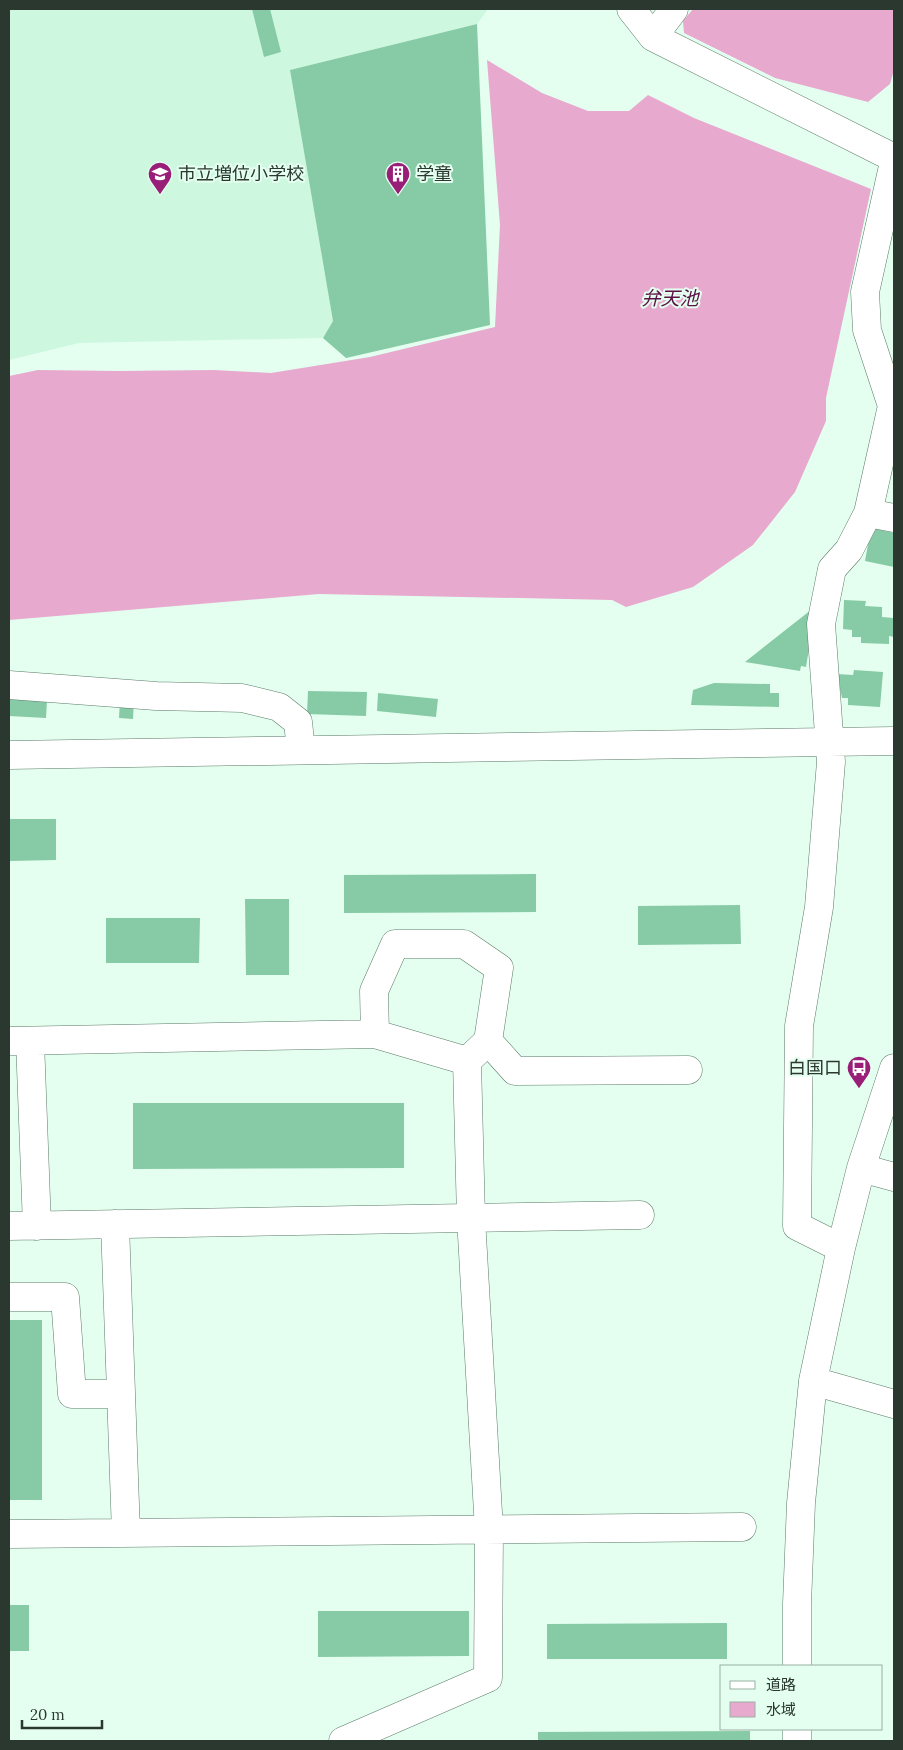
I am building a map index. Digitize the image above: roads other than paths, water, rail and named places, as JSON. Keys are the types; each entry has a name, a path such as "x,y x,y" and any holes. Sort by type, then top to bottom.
{"street":[{"path":"630,9 653,37 894,158"},
{"path":"653,37 674,9"},
{"path":"841,1248 797,1226 798,1026 820,907 832,762 821,624 832,568 881,516 892,406 867,330 865,292 894,162"},
{"path":"9,685 156,696 242,698 279,707 298,722 301,750"},
{"path":"9,755 894,741"},
{"path":"343,1741 488,1678 489,1530 471,1218 467,1061 488,1041 500,968 464,944 395,944 374,991 375,1034"},
{"path":"37,1226 20,1041 375,1034 467,1061"},
{"path":"488,1041 515,1071 688,1070"},
{"path":"797,1665 797,1604 802,1503 813,1381 841,1248 861,1168 894,1068"},
{"path":"861,1168 894,1178"},
{"path":"9,1226 640,1215"},
{"path":"115,1224 126,1533"},
{"path":"9,1297 64,1297 72,1394 121,1394"},
{"path":"813,1381 894,1404"},
{"path":"9,1534 742,1527"}],"water":[{"path":"693,9 894,9 894,70 890,84 868,102 775,78 684,33 683,21"},
{"name":"弁天池","path":"487,60 542,93 588,111 629,111 648,95 694,118 871,189 826,398 826,421 795,492 753,545 693,587 626,607 612,600 319,594 9,620 9,376 38,370 214,370 271,373 370,357 495,327 500,225"}],"place":[{"name":"市立増位小学校","path":"160,195"},
{"name":"学童","path":"398,195"},
{"name":"白国口","path":"859,1089"}]}
